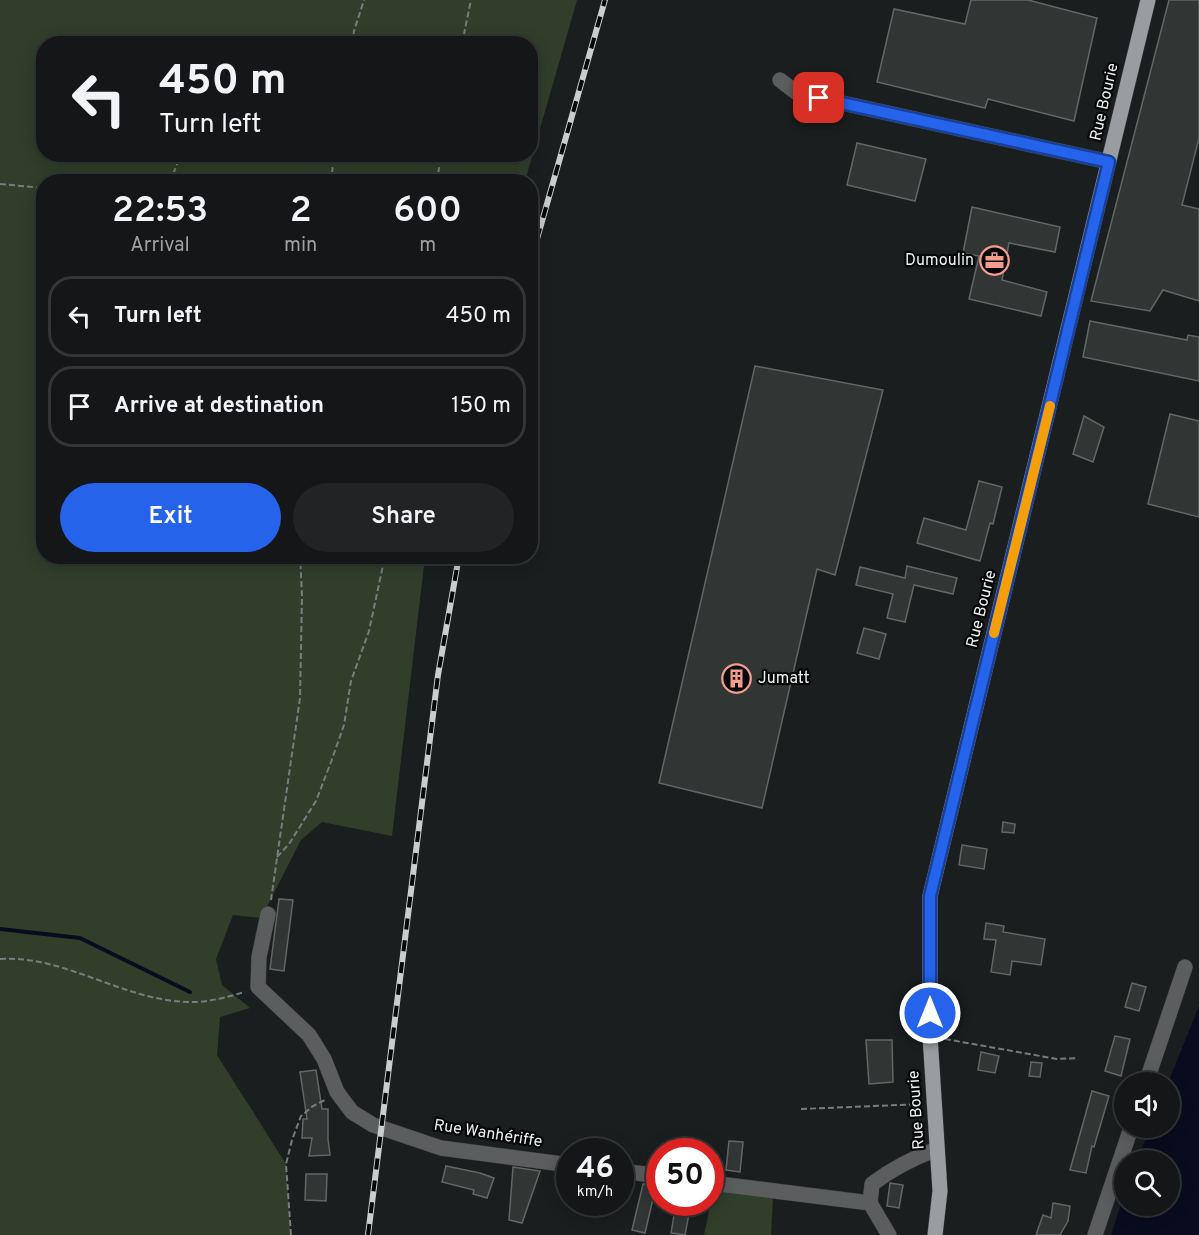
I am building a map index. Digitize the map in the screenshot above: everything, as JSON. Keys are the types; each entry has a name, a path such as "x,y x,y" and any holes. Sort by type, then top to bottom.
{"main road":[{"name":"Rue Bourie","path":"935,1235 940,1191 930,1036 930,896 1148,0"}],"street":[{"path":"780,80 797,93 1109,162"},
{"path":"258,987 259,957 268,914"},
{"path":"1150,1072 1185,967"},
{"name":"Rue Wanhériffe","path":"258,987 309,1035 324,1059 337,1092 352,1112 373,1125 441,1148 556,1163"},
{"path":"1095,1235 1128,1138"},
{"path":"890,1235 870,1203 872,1184 890,1170 937,1149"},
{"path":"724,1185 870,1203"}],"path":[{"path":"353,36 364,0"},
{"path":"464,36 471,0"},
{"path":"0,184 36,187"},
{"path":"268,914 300,698 300,564"},
{"path":"277,857 289,844 316,801 331,762 344,725 351,681 369,631 383,564"},
{"path":"0,959 12,958 50,964 156,998 188,1002 228,997 258,987"},
{"path":"930,1036 1057,1059 1078,1058"},
{"path":"291,1235 286,1164 292,1140 301,1116 337,1092"},
{"path":"801,1109 934,1103"}],"green space":[{"path":"0,0 577,0 538,136 538,36 36,36 36,162 530,162 527,174 36,174 36,564 424,564 392,836 322,822 301,840 261,918 233,915 216,959 222,985 250,1008 220,1017 217,1055 286,1164 291,1235 0,1235"},
{"path":"724,1190 773,1198 771,1235 704,1235 708,1216 724,1216"}],"water":[{"path":"1199,1006 1199,1235 1111,1235 1117,1216 1180,1216 1180,1150 1141,1150 1146,1138 1180,1138 1180,1072 1172,1072"}],"building":[{"path":"971,0 1028,0 1097,18 1074,121 988,99 985,108 877,82 894,9 965,24"},
{"path":"1169,0 1199,0 1199,138 1182,205 1199,209 1199,301 1163,290 1150,311 1091,301"},
{"path":"857,143 926,159 915,201 847,185"},
{"path":"972,207 1060,227 1055,252 1009,243 1002,280 1047,292 1041,316 969,299 979,256 963,253"},
{"path":"1090,321 1187,340 1188,335 1199,337 1199,381 1083,357"},
{"name":"Jumatt","path":"755,366 883,390 835,575 817,569 762,808 659,783"},
{"path":"1170,414 1199,421 1199,517 1148,504"},
{"path":"1084,416 1104,427 1093,462 1073,454"},
{"path":"979,481 1002,487 993,524 990,523 980,561 917,543 924,518 966,530"},
{"path":"907,566 957,578 953,594 914,585 905,622 887,618 893,594 856,585 860,567 905,578"},
{"path":"864,628 886,634 879,659 857,653"},
{"path":"1003,822 1015,824 1014,833 1002,832"},
{"path":"962,845 987,849 984,869 959,865"},
{"path":"279,899 293,900 284,971 270,969"},
{"path":"986,923 1004,926 1003,932 1045,939 1041,965 1012,961 1010,975 991,972 996,940 984,939"},
{"path":"1132,983 1146,987 1139,1011 1125,1007"},
{"path":"1115,1036 1130,1039 1122,1072 1114,1074 1105,1071"},
{"path":"866,1040 892,1040 893,1082 869,1084"},
{"path":"981,1052 999,1056 995,1073 978,1070"},
{"path":"1031,1062 1042,1063 1040,1077 1029,1076"},
{"path":"316,1070 322,1109 328,1109 330,1155 309,1156 312,1138 302,1138 303,1119 307,1119 300,1072"},
{"path":"1092,1091 1109,1096 1094,1147 1092,1146 1086,1173 1070,1170"},
{"path":"729,1141 743,1142 740,1172 726,1170"},
{"path":"446,1166 494,1178 487,1198 473,1194 474,1190 442,1182"},
{"path":"513,1167 540,1171 522,1223 509,1220"},
{"path":"306,1174 327,1174 326,1201 305,1200"},
{"path":"890,1183 903,1185 899,1208 887,1206"},
{"path":"643,1184 646,1184 646,1216 649,1216 645,1233 632,1230"},
{"path":"1053,1203 1070,1206 1068,1221 1060,1235 1036,1235 1043,1215 1051,1218"},
{"path":"674,1216 689,1216 685,1235 671,1233"}],"waterway":[{"path":"0,929 80,938 190,992"}],"railway":[{"path":"538,235 605,0"},
{"path":"368,1235 438,675 458,564"}],"slow traffic":[{"path":"994,633 1050,406"}],"place":[{"name":"Dumoulin","path":"995,261"},
{"name":"Jumatt","path":"737,679"}],"route":[{"path":"819,98 1109,162 930,896 930,1013"}]}
